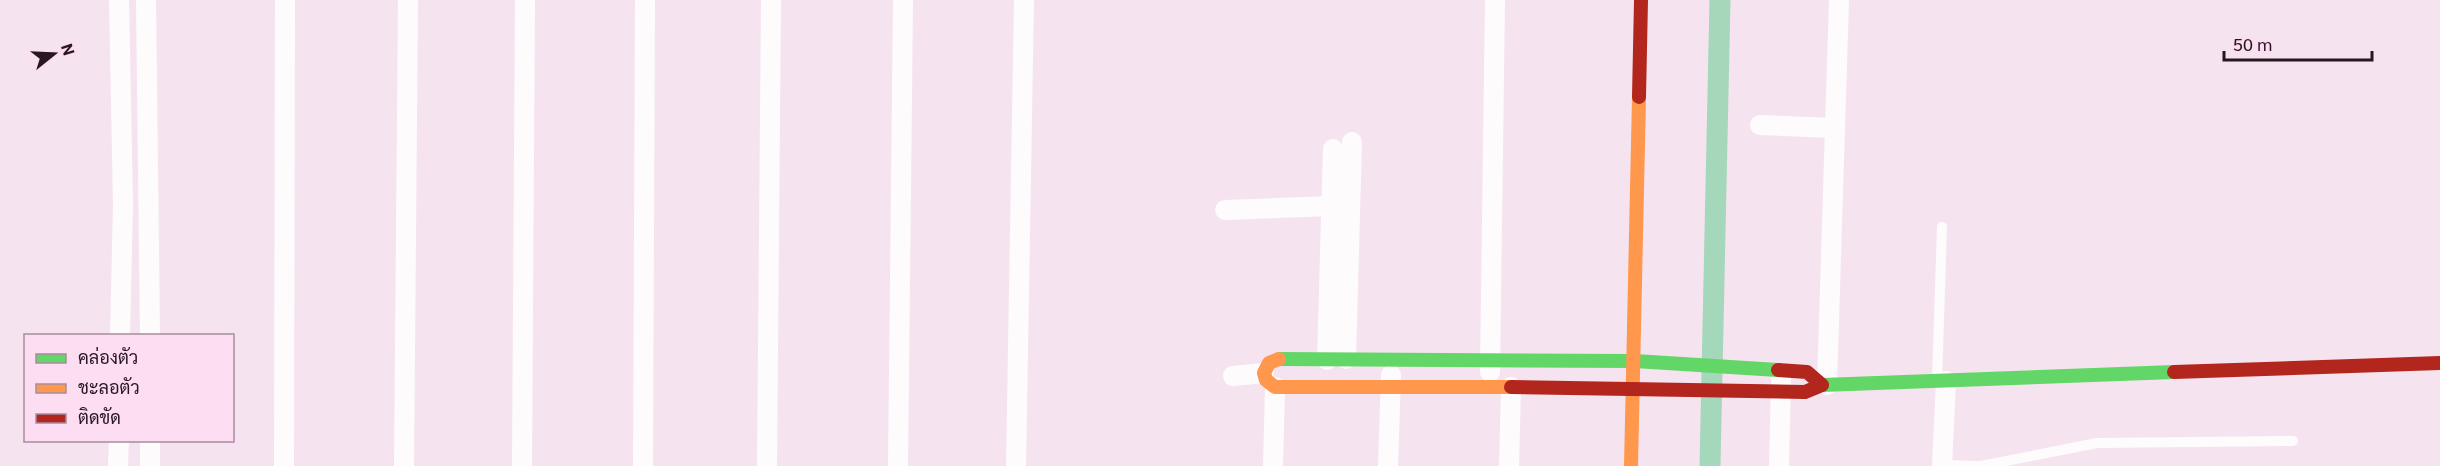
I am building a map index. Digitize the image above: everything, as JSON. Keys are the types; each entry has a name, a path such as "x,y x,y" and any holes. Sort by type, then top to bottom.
{"street":[{"path":"119,0 123,204 120,334"},
{"path":"146,0 150,334"},
{"path":"284,466 285,0"},
{"path":"404,466 408,0"},
{"path":"522,466 525,0"},
{"path":"643,466 645,0"},
{"path":"767,466 771,0"},
{"path":"898,466 903,0"},
{"path":"1016,466 1024,0"},
{"path":"1490,387 1495,0"},
{"path":"1631,466 1641,0"},
{"path":"1824,385 1839,0"},
{"path":"1760,125 1834,128"},
{"path":"1336,359 1352,142"},
{"path":"1333,149 1330,206 1336,359"},
{"path":"1225,210 1330,206"},
{"path":"121,282 149,282"},
{"path":"1274,466 1269,363 1279,359 1669,363 1755,369 1805,392 1824,385 2440,363"},
{"path":"1388,466 1391,360"},
{"path":"1233,376 1390,387 1633,387 1755,390 1807,372 1824,385"},
{"path":"1779,466 1781,381"},
{"path":"1942,381 1942,466"},
{"path":"1509,466 1511,387"},
{"path":"118,466 119,442"},
{"path":"150,442 150,466"}],"lane":[{"path":"1942,227 1942,381"},
{"path":"1942,466 1981,466 2097,443 2293,441"}],"waterway":[{"path":"1710,466 1720,0"}],"traffic: fast":[{"path":"1279,359 1635,361 1778,370"},
{"path":"1822,385 2174,372"}],"traffic: slow":[{"path":"1631,466 1639,97"},
{"path":"1279,359 1269,363 1264,373 1266,380 1275,387 1511,387"}],"traffic: jam":[{"path":"1639,97 1641,0"},
{"path":"2174,372 2440,363"},
{"path":"1511,387 1805,392 1822,385 1807,372 1778,370"}]}
